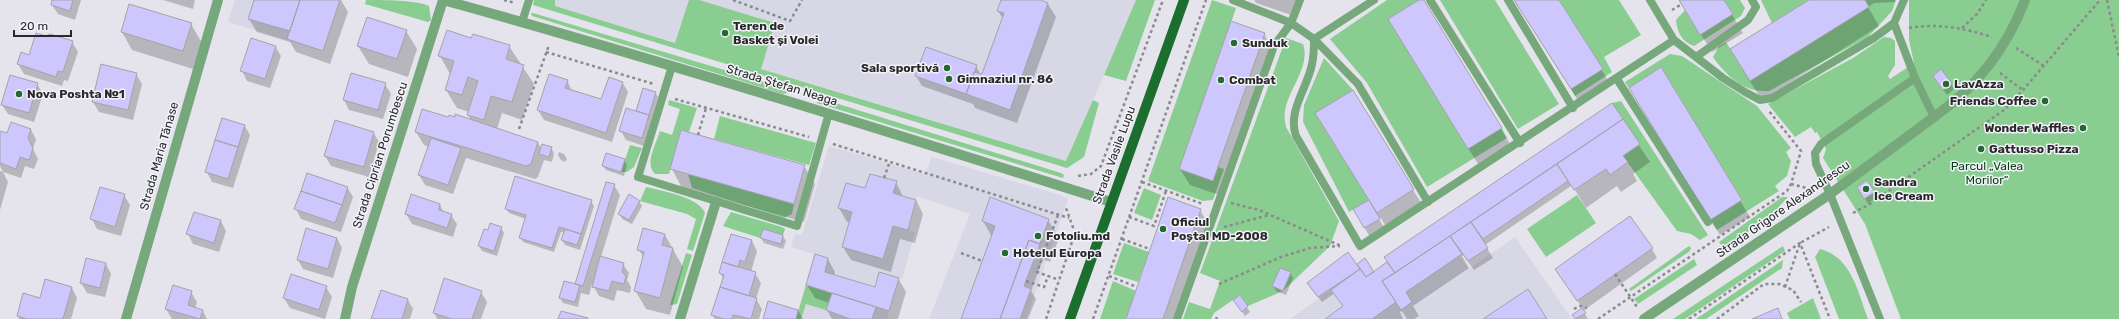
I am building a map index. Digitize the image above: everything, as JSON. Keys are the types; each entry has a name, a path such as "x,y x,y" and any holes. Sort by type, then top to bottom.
{"main road":[{"name":"Strada Vasile Lupu","path":"1070,319 1184,0"}],"street":[{"name":"Strada Maria Tănase","path":"126,319 218,0"},
{"name":"Strada Ștefan Neaga","path":"443,0 829,113 1111,202"},
{"name":"Strada Ciprian Porumbescu","path":"346,319 352,287 443,0"},
{"name":"Strada Grigore Alexandrescu","path":"1644,319 1830,194 1934,117 1964,91 1990,65 2006,42 2025,0"},
{"path":"680,319 716,202"}],"lane":[{"path":"522,22 528,0"},
{"path":"1233,0 1291,23 1314,39 1358,84 1428,202"},
{"path":"1177,319 1274,46 1291,23 1300,0"},
{"path":"1314,39 1374,0"},
{"path":"1430,0 1520,143"},
{"path":"1508,0 1573,108"},
{"path":"1650,0 1674,40 1723,78 1760,100 1772,98 1895,27"},
{"path":"1696,57 1748,20 1756,7 1752,0"},
{"path":"1904,0 1895,27 1915,78 1934,117"},
{"path":"1314,39 1312,65 1297,107 1294,129 1360,246 1520,143 1674,40"},
{"path":"672,66 638,177 716,202 797,226 829,113"},
{"path":"1880,319 1841,220 1814,158 1817,148 1915,78"},
{"path":"1617,79 1708,222"}],"path":[{"path":"733,0 790,21 802,0"},
{"path":"1078,176 1091,174 1101,166 1163,0"},
{"path":"1094,319 1206,0"},
{"path":"1962,28 1977,14 1986,0"},
{"path":"1689,319 1800,243 1870,204 2004,110 2044,66 2100,0"},
{"path":"2107,0 2119,57"},
{"path":"1895,27 1932,25 1962,28 2006,42 2044,66"},
{"path":"518,129 553,31"},
{"path":"546,52 664,92 706,108 821,140 1069,218"},
{"path":"1990,65 2023,90"},
{"path":"1598,319 1787,191 1800,151 1760,100"},
{"path":"698,135 706,108"},
{"path":"884,178 890,161"},
{"path":"1142,182 1216,209"},
{"path":"1130,217 1154,226 1166,191"},
{"path":"1219,200 1270,215 1341,246 1310,248 1281,256 1219,284"},
{"path":"1046,319 1075,233 1066,208"},
{"path":"1058,215 1038,272 1059,280"},
{"path":"1208,232 1270,215"},
{"path":"1122,239 1150,249"},
{"path":"1785,287 1800,243"},
{"path":"1800,243 1830,319"},
{"path":"961,253 982,261"},
{"path":"1615,274 1630,297"},
{"path":"1026,281 1044,287 1048,276"},
{"path":"1109,276 1137,287"},
{"path":"1717,319 1764,284 1779,284 1793,290 1802,302"},
{"path":"1574,309 1580,306 1588,308"}],"shaded area":[{"path":"235,0 340,0 323,51 228,22"},
{"name":"Gimnaziul nr. 86","path":"555,0 1136,0 1067,161 554,6"},
{"path":"829,146 925,174 932,157 1060,195 1068,199 1026,319 929,319 970,214 917,196 908,230 915,232 902,279 899,278 887,319 796,319 814,254 791,247 795,234 802,235"},
{"path":"1450,236 1462,254 1460,257 1469,269 1515,237 1572,319 1290,319 1360,269 1366,277 1387,262 1394,273"}],"green space":[{"path":"366,0 399,1 424,4 429,6 431,20 428,22 365,4"},
{"path":"534,0 555,0 555,6 675,43 689,0 699,0 775,23 761,69 1066,161 1093,100 1099,103 1084,157 1067,168 533,5"},
{"path":"1136,0 1155,0 1126,81 1104,75"},
{"path":"1212,0 1236,8 1180,169 1213,181 1218,167 1224,169 1213,200 1203,201 1148,181"},
{"path":"1387,0 1419,0 1389,19 1468,148 1502,128 1507,138 1427,187 1367,83 1330,39"},
{"path":"1440,0 1495,0 1559,104 1518,129"},
{"path":"1559,0 1619,0 1641,35 1604,57 1612,72 1575,96 1571,89 1603,69"},
{"path":"1724,0 1740,0 1745,8 1741,16 1694,46 1686,42 1679,32 1676,20 1685,10 1733,14"},
{"path":"1761,0 1809,0 1772,23"},
{"path":"1865,0 1896,0 1892,11 1868,37 1769,91 1753,90 1740,84 1720,67 1713,57 1719,46 1726,42 1750,81 1869,7"},
{"name":"Parcul „Valea Morilor”","path":"1909,0 2119,0 2119,319 1901,319 1865,224 1823,158 1826,149 1817,132 1815,133 1811,127 1795,137 1768,104 1853,58 1884,37 1891,38 1895,41 1895,65 1888,76 1890,79 1914,63 1909,40"},
{"path":"531,13 795,91 783,94 532,16"},
{"path":"1286,38 1303,44 1305,52 1302,69 1287,103 1285,111 1286,127 1339,221 1330,246 1283,291 1248,306 1240,295 1214,313 1211,319 1183,319 1189,302 1210,309 1220,281 1200,273"},
{"path":"1670,54 1682,56 1757,106 1791,148 1786,152 1791,161 1787,176 1775,186 1779,191 1717,230 1710,220 1742,200 1661,67 1629,88 1625,82"},
{"path":"1324,58 1353,90 1316,113 1369,200 1349,212 1303,122 1304,105"},
{"path":"819,98 1064,175 1063,178 817,103"},
{"path":"669,100 697,108 689,132 681,130 669,174 655,174 652,170 651,159 660,131 672,135 680,109 668,105"},
{"path":"1621,101 1708,235 1700,240 1691,234 1677,231 1623,156 1640,144 1612,103"},
{"path":"720,116 816,143 809,165 714,139"},
{"path":"630,145 642,148 634,167 627,172 621,172"},
{"path":"688,174 794,204 792,214 784,218 692,188"},
{"path":"646,187 688,199 701,207 705,213 693,251 687,249 696,219 687,214 640,201"},
{"path":"1144,188 1161,195 1152,220 1134,213"},
{"path":"1577,195 1596,223 1546,257 1527,229"},
{"path":"1782,197 1788,197 1775,211 1724,250 1719,242"},
{"path":"731,212 782,227 785,229 783,235 763,229 760,238 723,226"},
{"path":"1124,243 1149,252 1138,282 1113,274"},
{"path":"1689,246 1691,248 1690,251 1631,291 1629,289"},
{"path":"1783,246 1785,251 1685,319 1673,319"},
{"path":"1820,249 1831,253 1847,268 1857,288 1868,319 1839,319 1815,257"},
{"path":"686,253 692,255 677,304 670,305"},
{"path":"1694,259 1697,265 1638,304 1634,299"},
{"path":"1783,260 1782,268 1706,319 1696,319"},
{"path":"1113,281 1136,291 1126,319 1100,319"},
{"path":"806,285 832,293 826,310 806,304 801,319 796,319"},
{"path":"1813,298 1821,319 1790,319 1787,313"}],"building":[{"path":"52,0 73,0 70,11 51,5"},
{"path":"254,0 300,0 290,31 248,19"},
{"path":"300,0 340,0 323,51 287,39"},
{"path":"1001,0 1041,0 1048,3 1010,110 966,94 974,72 982,74 1004,13 997,11"},
{"path":"1419,0 1424,0 1502,128 1468,149 1388,19"},
{"path":"1514,0 1559,0 1603,69 1571,89"},
{"path":"1679,0 1724,0 1733,14 1700,35"},
{"path":"1809,0 1865,0 1869,7 1750,81 1730,49"},
{"path":"129,4 192,23 183,51 121,32"},
{"path":"367,17 407,30 397,59 357,46"},
{"path":"1231,21 1265,33 1213,181 1179,169"},
{"path":"447,30 471,38 473,34 510,45 506,59 524,65 512,102 491,96 484,120 467,115 478,81 468,77 462,95 445,90 454,61 438,56"},
{"path":"36,33 46,36 50,34 73,41 63,72 58,71 56,77 17,64 21,52 29,55"},
{"path":"251,38 276,46 265,79 240,71"},
{"name":"Sala sportivă","path":"926,47 977,65 966,94 915,76"},
{"path":"101,64 137,73 128,110 92,102"},
{"path":"1661,67 1742,200 1710,220 1629,88"},
{"path":"1941,69 1952,84 1943,90 1933,76"},
{"path":"351,73 386,83 378,110 343,100"},
{"path":"549,74 568,80 565,88 601,99 609,77 623,82 606,133 537,110"},
{"name":"Nova Poshta №1","path":"10,75 38,83 29,113 1,105"},
{"path":"643,88 656,92 649,115 636,111"},
{"path":"1353,90 1414,189 1377,213 1315,113"},
{"path":"1612,103 1623,119 1395,273 1384,257"},
{"path":"626,108 649,115 642,138 619,131"},
{"path":"422,109 448,117 449,115 455,117 455,114 538,142 531,164 526,166 415,132"},
{"path":"222,118 245,125 238,147 215,140"},
{"path":"1623,119 1640,144 1623,156 1628,162 1610,175 1606,169 1574,190 1557,164"},
{"path":"335,120 374,132 364,167 324,156"},
{"path":"11,122 31,129 28,138 33,148 29,160 20,157 16,169 0,163 0,131 7,133"},
{"path":"681,130 805,165 794,204 670,169"},
{"path":"431,138 461,148 448,185 418,175"},
{"path":"215,140 238,147 228,179 205,172"},
{"path":"542,144 552,147 549,157 539,154"},
{"path":"606,153 625,159 621,172 602,166"},
{"path":"1557,164 1568,181 1483,239 1471,222"},
{"path":"307,173 348,187 342,205 301,191"},
{"path":"870,174 897,181 893,193 916,200 908,230 893,226 883,259 842,247 852,212 838,208 846,183 865,188"},
{"path":"515,176 592,200 581,234 559,227 552,248 519,238 526,215 505,209"},
{"path":"1867,180 1875,192 1864,199 1857,187"},
{"path":"606,182 615,184 583,286 575,284"},
{"path":"100,187 125,194 115,227 90,219"},
{"path":"301,191 342,205 335,223 294,209"},
{"path":"411,194 440,204 439,210 452,214 447,228 405,214"},
{"path":"629,194 640,201 629,220 618,214"},
{"name":"Hotelul Europa","path":"990,197 1049,219 1040,244 1029,240 1000,319 961,319 995,226 982,221"},
{"path":"1168,197 1201,209 1163,319 1126,319"},
{"path":"1369,200 1380,219 1364,228 1353,209"},
{"path":"194,212 221,220 214,243 186,234"},
{"path":"1630,216 1653,248 1577,301 1555,269"},
{"path":"1471,222 1488,248 1468,261 1450,236"},
{"path":"490,223 502,227 494,251 478,246 484,229 488,230"},
{"path":"306,228 337,238 328,269 297,260"},
{"path":"643,228 665,234 662,245 673,248 660,298 634,291 644,252 637,250"},
{"path":"565,229 581,234 577,245 561,240"},
{"path":"763,229 783,235 781,244 760,238"},
{"path":"731,234 752,240 745,262 740,260 738,267 722,262"},
{"path":"1450,236 1462,254 1406,292 1412,302 1401,310 1382,281"},
{"path":"1029,240 1040,244 1024,286 1031,289 1020,319 1000,319"},
{"path":"1348,252 1360,269 1318,297 1307,283"},
{"path":"815,254 828,258 825,272 875,287 879,272 899,278 889,311 806,285"},
{"path":"600,256 624,263 622,272 626,276 624,284 612,281 609,291 592,287"},
{"path":"86,258 106,263 100,288 80,283"},
{"path":"1365,258 1374,272 1366,277 1357,264"},
{"path":"722,262 756,272 749,296 720,287 724,275 719,273"},
{"path":"1387,262 1395,273 1382,281 1396,302 1372,319 1325,319 1343,306 1331,290 1360,269 1366,277"},
{"path":"1280,268 1291,272 1283,291 1272,286"},
{"path":"291,274 327,286 319,310 283,298"},
{"path":"444,278 482,291 472,319 452,319 433,313"},
{"path":"45,279 72,287 63,319 27,319 17,316 23,293 40,298"},
{"path":"564,281 580,285 575,302 559,298"},
{"path":"173,285 192,291 188,305 203,310 200,319 165,309"},
{"path":"720,287 757,298 751,319 733,315 732,319 724,319 711,315"},
{"path":"1528,289 1547,319 1483,319"},
{"path":"381,290 408,299 402,319 371,319"},
{"path":"832,293 876,307 872,319 850,319 826,310"},
{"path":"1240,295 1248,306 1242,312 1233,300"},
{"path":"768,301 798,310 796,319 763,319"},
{"path":"1582,308 1586,313 1575,319 1572,315"},
{"path":"1778,308 1782,319 1752,319"},
{"path":"561,311 588,318 588,319 558,319"}],"place":[{"name":"Teren de Basket și Volei","path":"725,33"},
{"name":"Sunduk","path":"1234,43"},
{"name":"Sala sportivă","path":"947,68"},
{"name":"Gimnaziul nr. 86","path":"949,79"},
{"name":"Combat","path":"1221,80"},
{"name":"LavAzza","path":"1946,84"},
{"name":"Nova Poshta №1","path":"19,94"},
{"name":"Friends Coffee","path":"2045,101"},
{"name":"Wonder Waffles","path":"2083,128"},
{"name":"Gattusso Pizza","path":"1981,149"},
{"name":"Sandra Ice Cream","path":"1866,189"},
{"name":"Oficiul Poștal MD-2008","path":"1163,229"},
{"name":"Fotoliu.md","path":"1038,236"},
{"name":"Hotelul Europa","path":"1005,253"}]}
